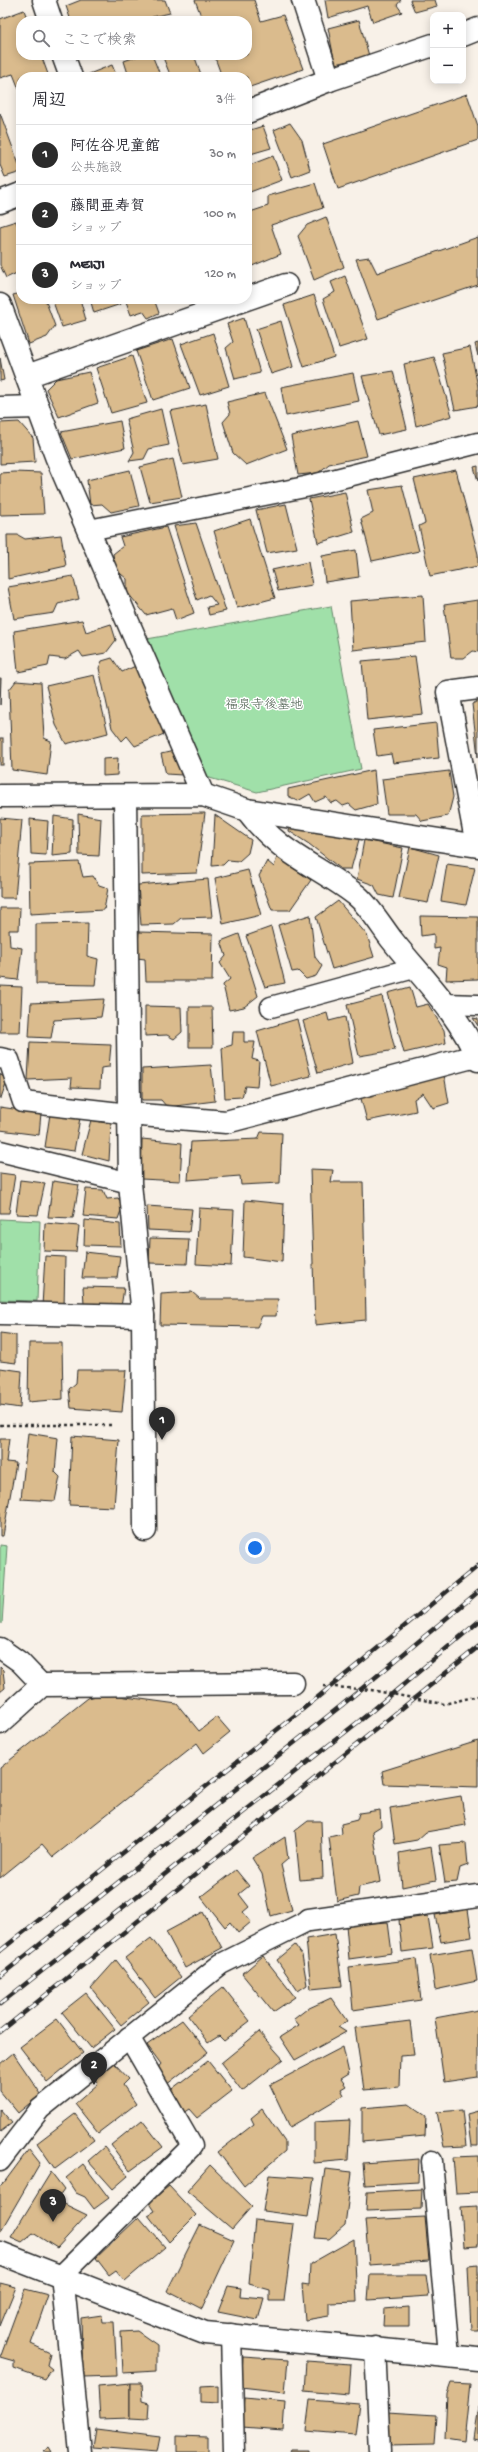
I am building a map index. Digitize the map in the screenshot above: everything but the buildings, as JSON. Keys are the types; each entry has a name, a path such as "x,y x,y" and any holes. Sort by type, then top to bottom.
{"street":[{"path":"44,0 49,16"},
{"path":"303,0 329,80"},
{"path":"466,34 478,30"},
{"path":"252,110 329,80 430,46"},
{"path":"65,60 69,72"},
{"path":"0,202 16,196"},
{"path":"252,297 286,285"},
{"path":"27,376 233,304"},
{"path":"0,305 56,456 90,530 203,795"},
{"path":"0,408 38,407"},
{"path":"0,796 203,795 247,810 477,846 448,692 478,688"},
{"path":"125,796 130,1183 143,1316 145,1530"},
{"path":"129,1114 226,1122 477,1058 445,1004 414,968 357,896 294,857 259,827 247,810"},
{"path":"0,1314 143,1316"},
{"path":"0,1723 42,1685 293,1683"},
{"path":"309,1920 478,1896"},
{"path":"1,2256 62,2275 205,2332 375,2347 478,2359"},
{"path":"62,2275 80,2452"}],"lane":[{"path":"90,530 305,487 478,443"},
{"path":"271,1007 414,968"},
{"path":"445,1004 478,1005"},
{"path":"0,1058 9,1060 23,1102 129,1114"},
{"path":"0,1151 130,1183"},
{"path":"0,1648 20,1662 42,1685"},
{"path":"0,2161 40,2109 221,1964 309,1920"},
{"path":"62,2275 192,2146 129,2037"},
{"path":"432,2161 449,2355"},
{"path":"231,2334 234,2452"},
{"path":"375,2347 380,2452"}],"path":[{"path":"0,1425 143,1425"},
{"path":"293,1683 371,1690 444,1704 478,1696"}],"green space":[{"name":"福泉寺後墓地","path":"331,606 361,769 257,792 203,776 147,639"},
{"path":"0,1219 40,1221 37,1301 0,1300"},
{"path":"0,1545 7,1546 2,1624 0,1623"}],"railway":[{"path":"0,1951 318,1697 478,1566"},
{"path":"0,1976 342,1705 478,1592"},
{"path":"0,2004 367,1715 478,1622"},
{"path":"0,2032 478,1647"}],"place":[{"name":"阿佐谷児童館","path":"162,1440"},
{"name":"藤間亜寿賀","path":"94,2085"},
{"name":"MEIJI","path":"53,2222"}]}
